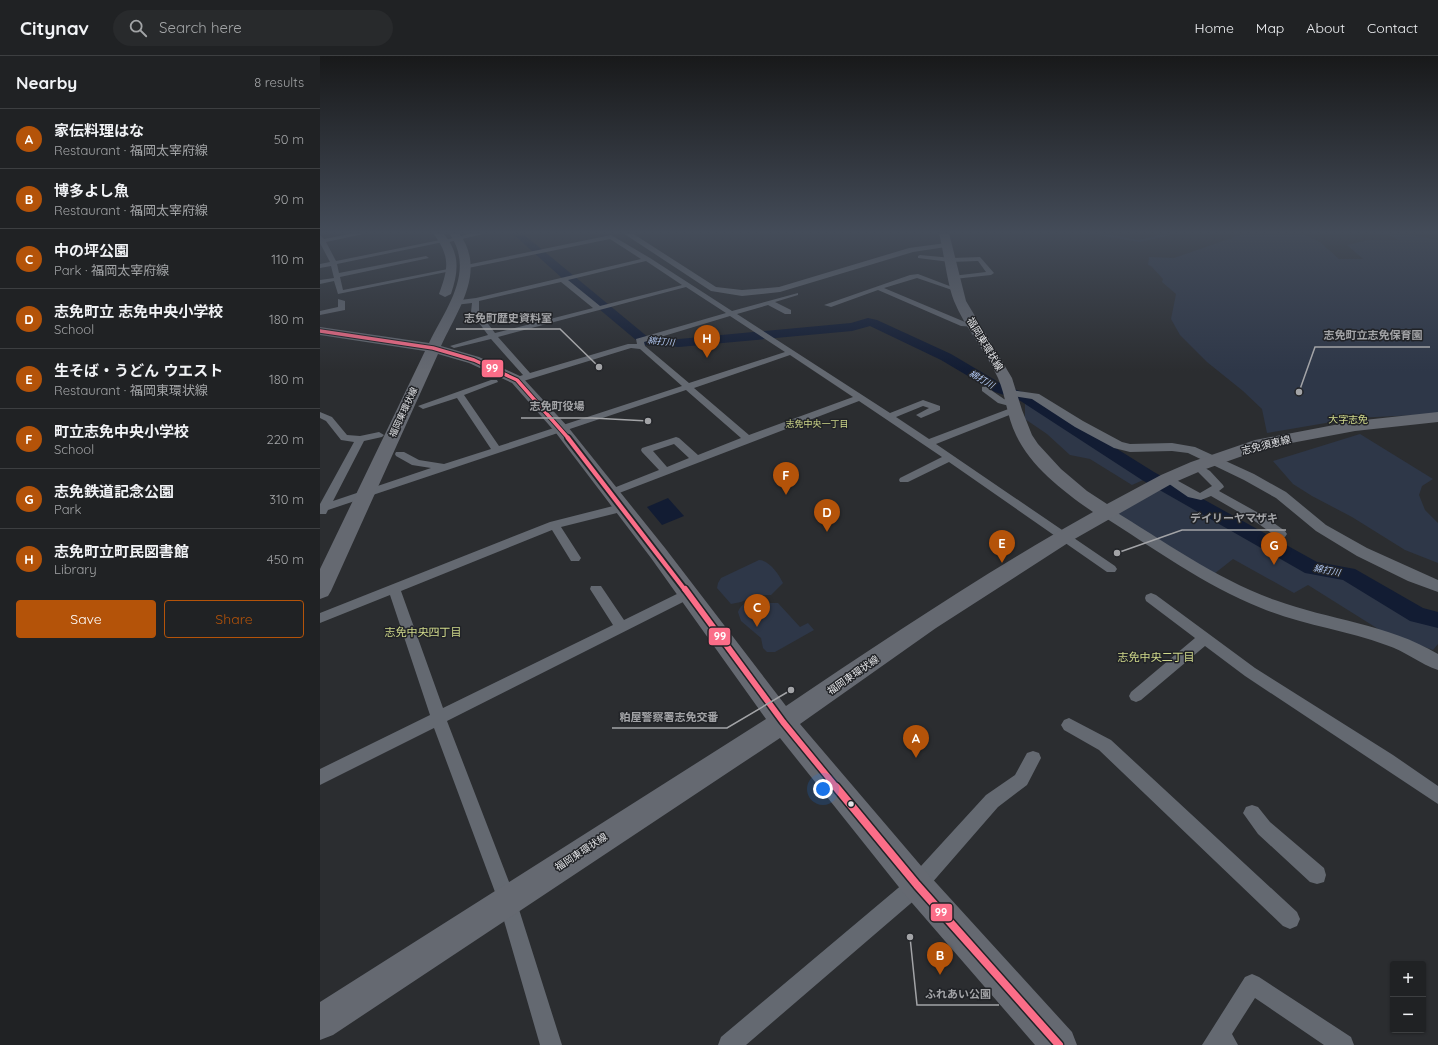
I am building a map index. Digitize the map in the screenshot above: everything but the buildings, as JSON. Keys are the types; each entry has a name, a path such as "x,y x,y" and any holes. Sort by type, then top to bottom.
{"main road":[{"name":"福岡東環状線","path":"320,559 356,498 428,347 432,324 449,279"},
{"name":"福岡東環状線","path":"320,590 379,435 403,381 428,347 455,303 464,279"},
{"name":"福岡東環状線","path":"320,1022 783,722 928,622 1064,536 1106,512 1081,495 1055,473 1038,455 1024,436 1005,378 960,301 955,279"},
{"path":"320,331 346,326 474,360 523,378 688,594 783,722 918,885 1059,1045"},
{"name":"志免須恵線","path":"1106,512 1167,479 1204,463 1261,444 1342,428 1438,418"}],"street":[{"path":"320,282 330,279"},
{"path":"337,279 340,293 385,279"},
{"path":"455,303 476,300 561,279"},
{"path":"562,279 599,309"},
{"path":"679,279 950,457 1111,569"},
{"path":"699,279 714,289 742,293 780,289 813,279"},
{"path":"828,306 906,279"},
{"path":"932,279 956,284 971,279"},
{"path":"454,346 688,285"},
{"path":"879,288 964,324 975,326"},
{"path":"748,439 642,347 639,341 796,294"},
{"path":"476,300 475,312 494,336 523,378 631,346 642,347"},
{"path":"320,313 342,308 341,301"},
{"path":"770,302 788,312"},
{"path":"321,510 792,352"},
{"path":"423,406 494,382"},
{"path":"985,389 1002,401 1012,402"},
{"path":"458,394 497,451"},
{"path":"929,443 1012,402 1035,396 1079,424 1118,445 1143,448 1179,448 1191,450 1204,463 1281,495 1321,528 1362,552 1414,577 1438,586"},
{"path":"320,618 616,500 665,471 859,398"},
{"path":"888,417 923,404 937,408 921,415"},
{"path":"320,416 329,419 344,438 360,439 379,435"},
{"path":"321,510 360,439"},
{"path":"665,471 646,450 676,440 696,459"},
{"path":"400,454 416,463 447,468"},
{"path":"904,480 950,457"},
{"path":"1167,479 1192,495 1201,497 1219,487 1206,472 1204,463"},
{"path":"1211,491 1260,519 1280,534"},
{"path":"1106,512 1228,586 1266,604 1313,619 1389,639 1415,649 1438,663"},
{"path":"554,525 575,558"},
{"path":"394,588 439,719 507,900 551,1045"},
{"path":"596,589 621,627"},
{"path":"320,777 688,594"},
{"path":"1151,598 1250,672 1387,760 1438,796"},
{"path":"1136,696 1204,638"},
{"path":"1069,725 1105,745 1290,919"},
{"path":"729,1045 918,885 992,801 1022,780 1033,758"},
{"path":"1252,812 1264,828 1317,875"},
{"path":"1220,1042 1252,984 1343,1045"}],"shaded area":[{"path":"1163,279 1438,279 1438,414 1355,418 1267,433 1262,409 1243,391 1207,362 1180,335 1171,319 1176,294 1162,282"},
{"path":"1025,399 1152,476 1132,485 1090,459 1070,455 1047,434 1025,419"},
{"path":"1360,434 1433,479 1422,486 1419,495 1425,510 1438,523 1438,563 1405,550 1352,517 1312,496 1293,484 1273,461"},
{"path":"1170,484 1314,572 1349,576 1425,620 1438,622 1438,644 1433,650 1383,632 1308,585 1294,593 1233,559 1214,574 1117,514"},
{"path":"668,498 684,516 662,525 647,507"},
{"path":"759,560 770,565 783,583 771,595 756,595 741,602 731,604 717,588 721,578"},
{"path":"758,599 765,599 770,603 778,603 800,627 808,623 814,630 775,652 767,652 763,648 761,638 741,621 738,612 743,604"}],"waterway":[{"name":"綿打川","path":"570,279 646,342 679,343 852,327 868,322 873,323 946,357 1000,389 1024,397 1148,476 1312,568 1348,574 1417,615 1438,620"}],"transit line":[{"name":"99","path":"320,331 433,348 474,360 517,380 562,430 658,553 783,722 917,885 1059,1045"}],"place":[{"name":"志免町立町民図書館","path":"707,358"},
{"name":"志免町歴史資料室","path":"599,367"},
{"name":"志免町立志免保育園","path":"1299,392"},
{"name":"志免町役場","path":"648,421"},
{"name":"町立志免中央小学校","path":"786,495"},
{"name":"志免町立 志免中央小学校","path":"827,532"},
{"name":"デイリーヤマザキ","path":"1117,553"},
{"name":"生そば・うどん ウエスト","path":"1002,563"},
{"name":"志免鉄道記念公園","path":"1274,565"},
{"name":"中の坪公園","path":"757,627"},
{"name":"粕屋警察署志免交番","path":"791,690"},
{"name":"家伝料理はな","path":"916,758"},
{"name":"ふれあい公園","path":"910,937"},
{"name":"博多よし魚","path":"940,975"}],"district":[{"name":"大字志免","path":"1348,419"},
{"name":"志免中央一丁目","path":"817,423"},
{"name":"志免中央四丁目","path":"423,632"},
{"name":"志免中央二丁目","path":"1156,657"}]}
